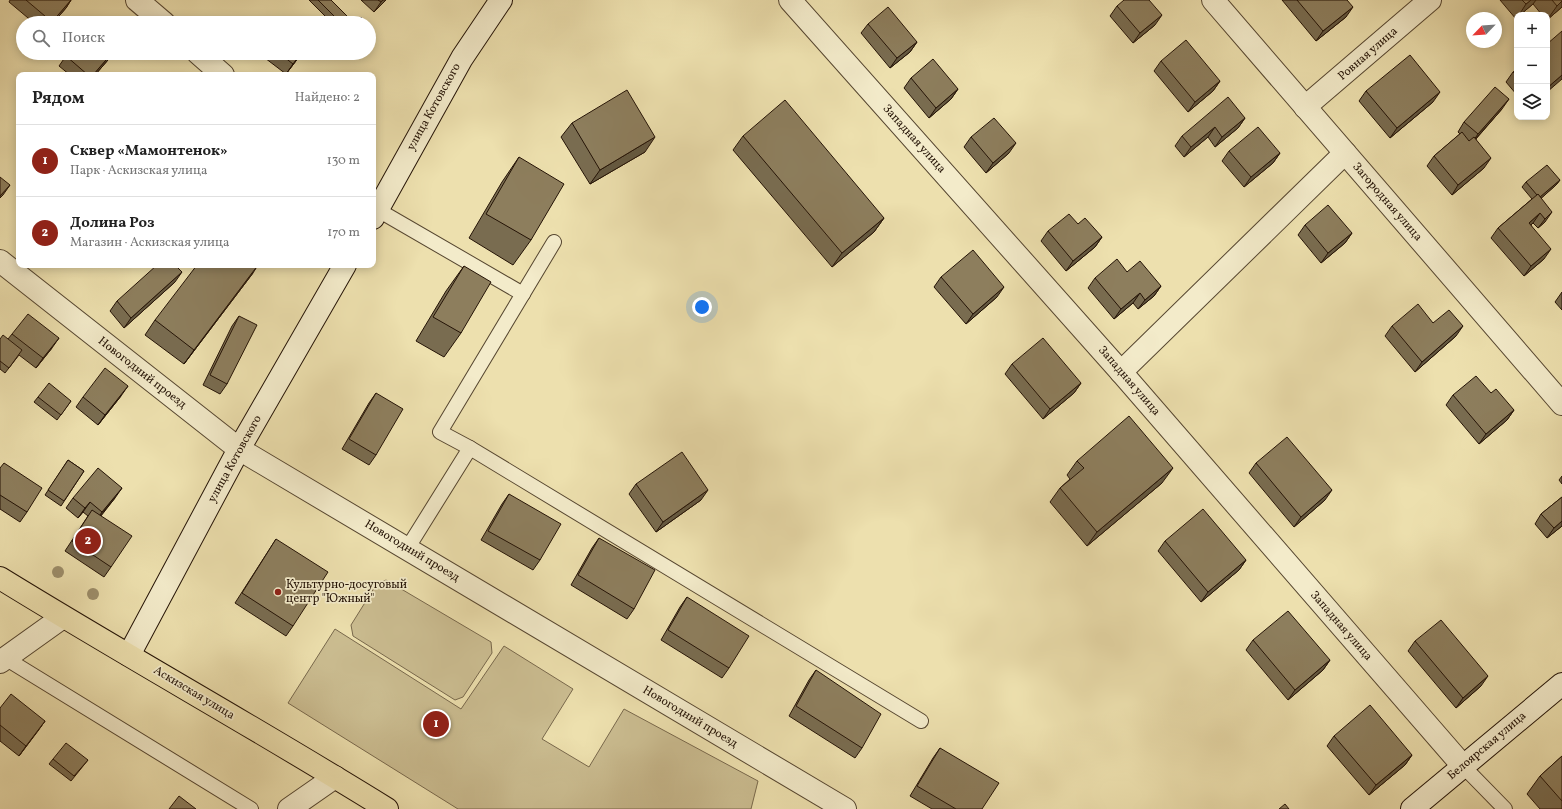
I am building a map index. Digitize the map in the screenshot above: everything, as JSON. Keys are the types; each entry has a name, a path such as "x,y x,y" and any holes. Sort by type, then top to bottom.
{"main road":[{"name":"Аскизская улица","path":"0,578 387,809"}],"street":[{"path":"137,0 156,16"},
{"name":"улица Котовского","path":"376,209 462,58 501,0"},
{"name":"Западная улица","path":"790,0 1121,372 1463,766"},
{"name":"Загородная улица","path":"1213,0 1562,404"},
{"name":"Ровная улица","path":"1305,107 1430,0"},
{"path":"206,60 220,72"},
{"path":"1121,372 1345,152"},
{"name":"Новогодний проезд","path":"0,261 240,449 840,808"},
{"name":"улица Котовского","path":"129,655 240,449 343,268"},
{"path":"2,660 63,617"},
{"name":"Белоярская улица","path":"1412,809 1562,684"},
{"path":"289,809 335,777"}],"lane":[{"path":"376,212 523,294"},
{"path":"554,242 440,432 470,448 921,720"},
{"path":"407,549 470,448"},
{"path":"2,660 252,809"},
{"path":"1463,766 1505,809"}],"shaded area":[{"path":"386,580 491,642 492,653 463,697 455,700 353,636 351,625 376,585"},
{"path":"335,629 461,709 504,646 573,689 542,739 589,767 624,709 758,781 751,809 458,809 288,703"}],"building":[{"path":"26,0 71,0 57,16 45,16"},
{"path":"318,0 331,0 347,16 334,16"},
{"path":"1124,0 1149,0 1162,15 1140,33 1117,6"},
{"path":"1297,0 1347,0 1353,7 1323,31"},
{"path":"1522,0 1531,0 1526,4"},
{"path":"1552,0 1562,0 1562,1 1557,6"},
{"path":"888,7 917,42 897,58 868,24"},
{"path":"1562,31 1562,75 1550,85 1550,48 1550,41"},
{"path":"1186,40 1220,81 1195,102 1161,61"},
{"path":"1410,55 1440,92 1397,128 1366,91"},
{"path":"933,59 958,89 936,108 911,78"},
{"path":"71,60 106,60 96,72 85,72"},
{"path":"288,60 296,60 293,64"},
{"path":"1495,87 1509,99 1478,134 1464,122"},
{"path":"627,90 655,137 600,170 572,123"},
{"path":"1228,97 1245,118 1222,137 1215,127 1191,147 1182,136"},
{"path":"785,100 884,218 842,253 743,136"},
{"path":"994,118 1016,143 993,163 971,137"},
{"path":"1258,127 1280,153 1251,177 1229,151"},
{"path":"1462,132 1469,141 1474,137 1491,158 1458,185 1434,156"},
{"path":"519,157 564,184 531,240 486,214"},
{"path":"1547,165 1560,180 1540,197 1526,182"},
{"path":"0,177 10,185 0,196"},
{"path":"1538,194 1552,212 1545,219 1540,213 1529,223 1551,249 1531,266 1498,228"},
{"path":"1328,205 1352,233 1328,253 1305,225"},
{"path":"1069,214 1078,224 1085,218 1102,237 1073,261 1048,231"},
{"path":"973,250 1004,287 973,314 941,277"},
{"path":"1117,259 1127,272 1140,261 1161,286 1145,300 1140,293 1121,309 1095,278"},
{"path":"464,266 491,282 461,333 433,317"},
{"path":"154,268 178,268 182,272 131,318 117,301"},
{"path":"195,268 256,268 194,350 155,320"},
{"path":"1418,304 1433,323 1449,310 1463,326 1422,362 1392,326"},
{"path":"28,314 59,338 43,358 12,334"},
{"path":"239,316 257,325 227,384 210,375"},
{"path":"3,335 22,350 9,368 0,361 0,339"},
{"path":"1043,338 1081,383 1050,409 1012,364"},
{"path":"105,368 128,386 105,415 83,397"},
{"path":"1476,376 1491,393 1496,389 1514,410 1486,434 1453,395"},
{"path":"49,383 71,401 61,415 38,397"},
{"path":"376,393 403,409 376,455 349,439"},
{"path":"1129,416 1173,468 1097,532 1060,488 1084,468 1077,461"},
{"path":"1287,437 1332,490 1301,517 1256,463"},
{"path":"682,452 708,490 663,522 636,484"},
{"path":"68,460 84,471 64,501 48,490"},
{"path":"4,463 42,488 27,512 0,495 0,468"},
{"path":"98,468 122,488 102,512 90,502 85,508 73,498"},
{"path":"509,494 561,524 540,560 488,531"},
{"path":"1562,497 1562,521 1554,528 1541,514"},
{"path":"1203,509 1246,560 1208,592 1165,541"},
{"path":"92,510 132,536 111,567 72,541"},
{"path":"599,538 655,570 634,609 578,575"},
{"name":"Культурно-досуговый центр \"Южный\"","path":"276,539 328,572 293,626 242,593"},
{"path":"687,597 749,636 729,668 668,630"},
{"path":"1288,611 1330,660 1295,690 1253,640"},
{"path":"1441,620 1488,676 1463,698 1415,641"},
{"path":"816,670 881,714 862,748 796,706"},
{"path":"11,694 45,721 26,746 0,725 0,708"},
{"path":"1370,705 1412,755 1376,785 1334,736"},
{"path":"66,743 88,760 74,776 53,759"},
{"path":"940,748 999,783 982,809 956,809 917,786"},
{"path":"1562,756 1562,801 1540,776"},
{"path":"179,796 196,809 169,809"},
{"path":"1285,804 1289,809 1279,809"}],"place":[{"name":"Долина Роз","path":"88,541"},
{"name":"Культурно-досуговый центр \"Южный\"","path":"278,592"},
{"name":"Сквер «Мамонтенок»","path":"436,724"}]}
